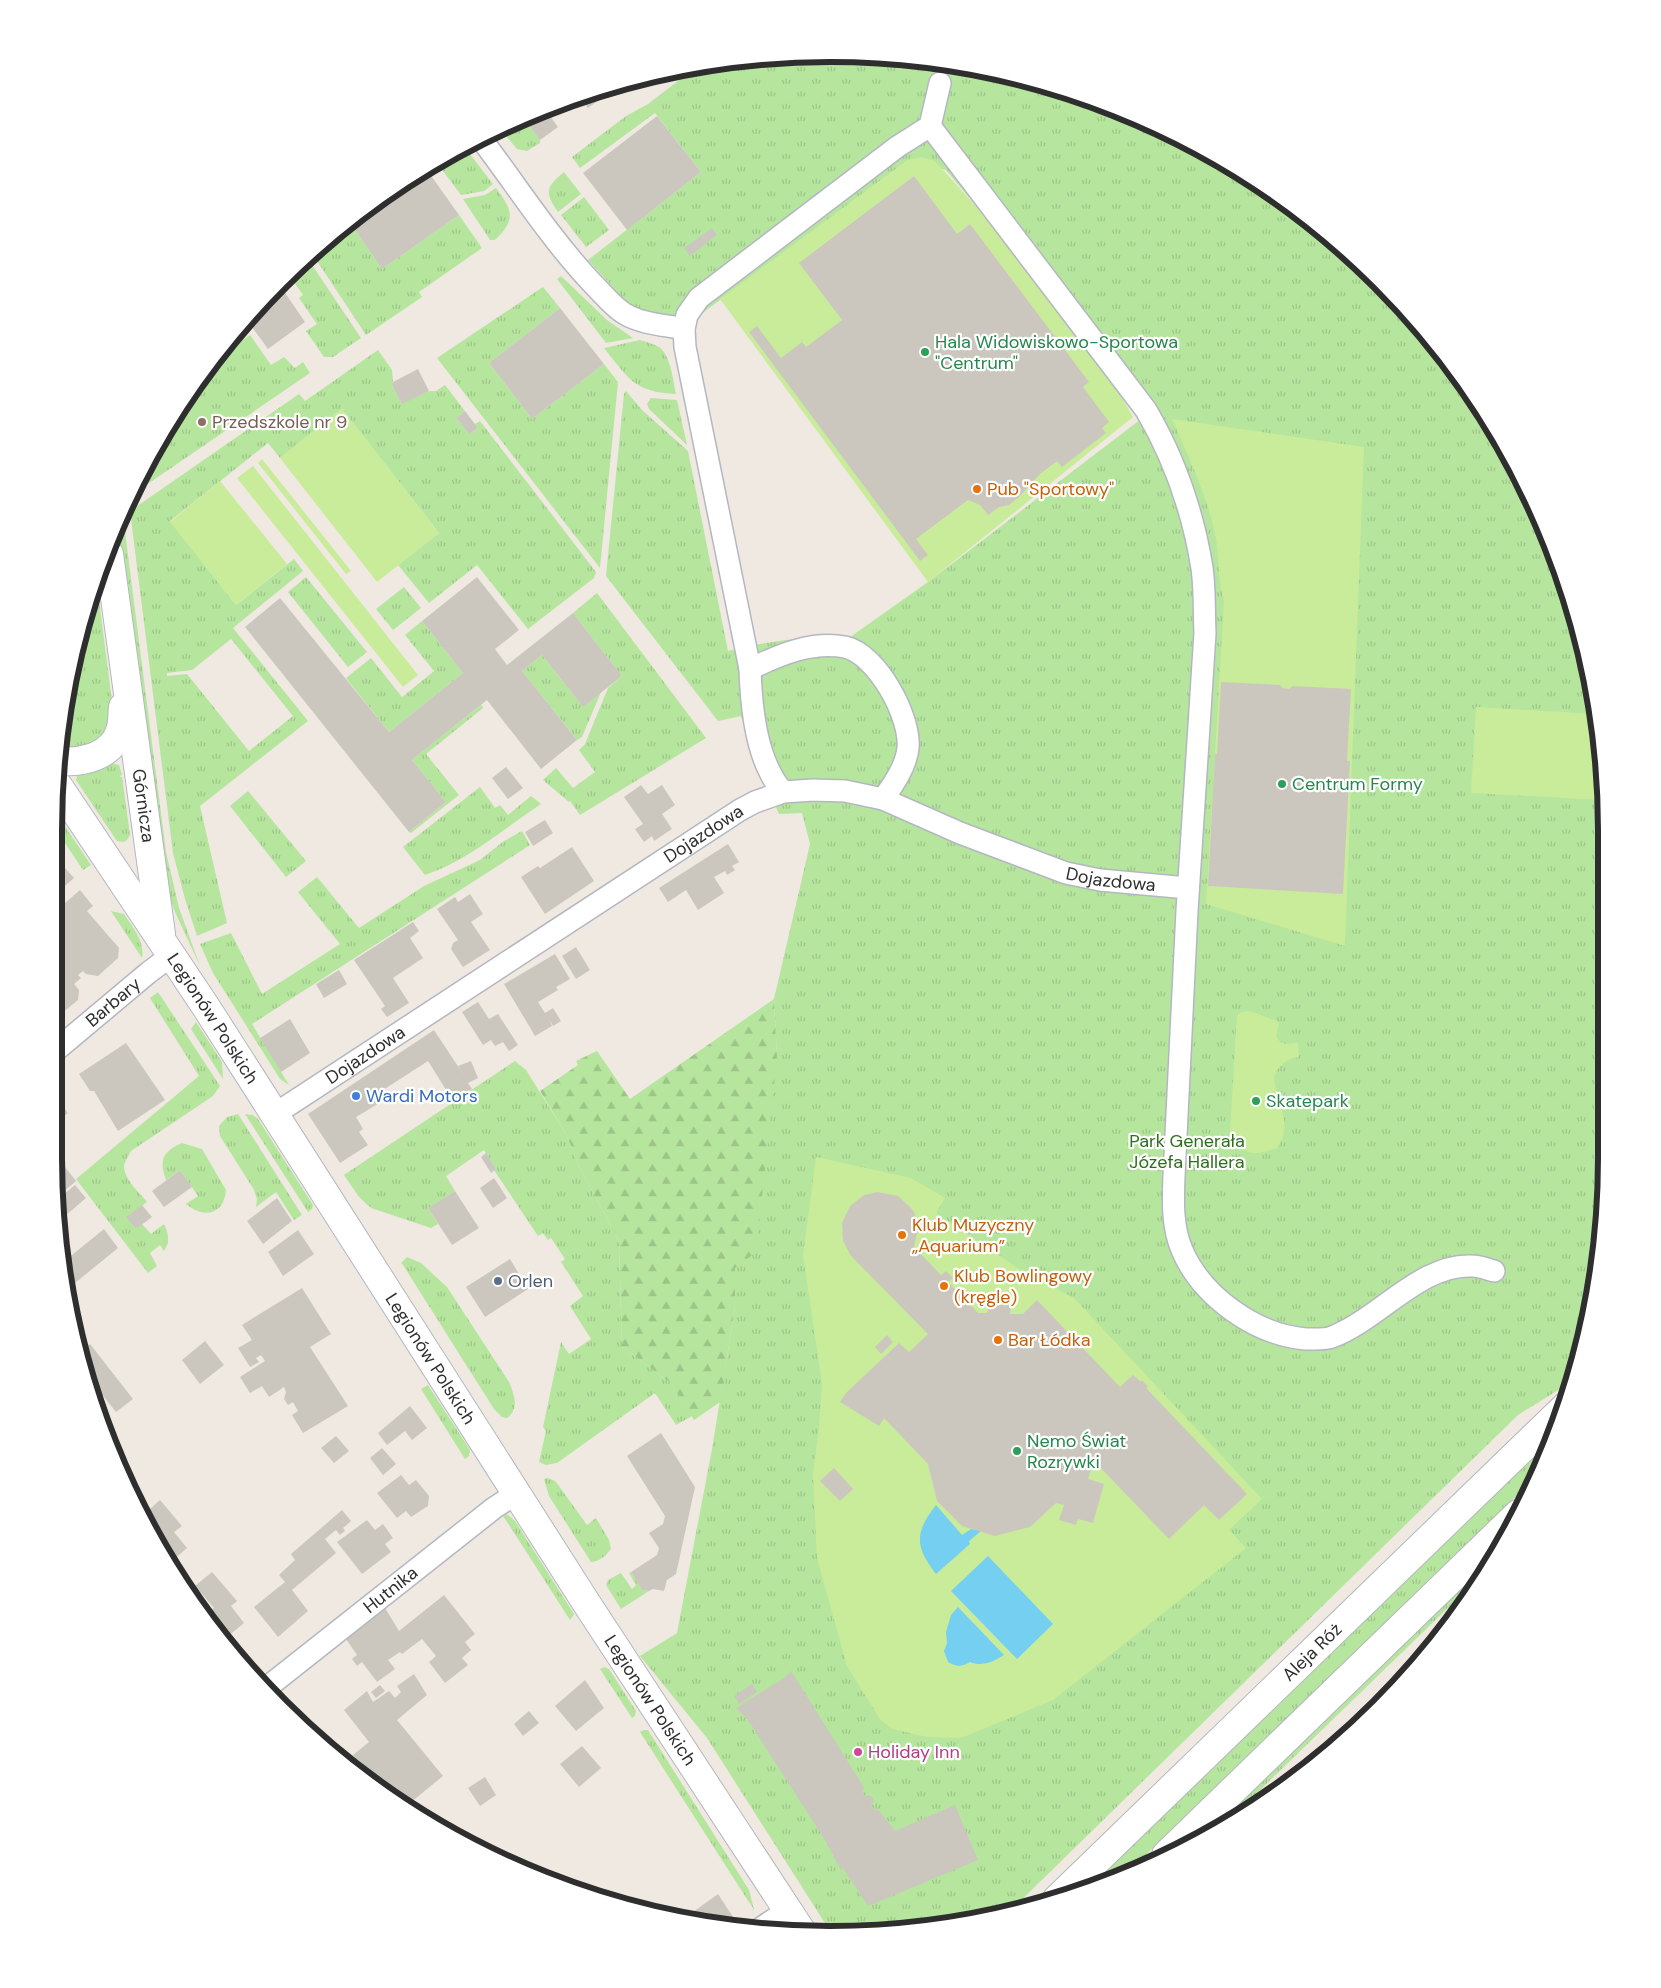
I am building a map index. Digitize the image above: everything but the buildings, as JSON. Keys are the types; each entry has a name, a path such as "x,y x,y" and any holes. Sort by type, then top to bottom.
{"street":[{"path":"783,792 770,774 761,750 750,670 688,363 684,329 686,315 699,298 897,147 930,126 940,83"},
{"path":"930,126 1138,399 1158,431 1192,517 1202,568 1205,633 1188,888 1172,1210 1181,1249 1188,1263 1209,1290 1237,1313 1275,1333 1317,1340 1330,1338 1356,1326 1433,1274 1454,1268 1471,1266 1494,1271"},
{"path":"486,145 553,237 578,268 611,303 624,314 639,321 684,329"},
{"name":"Górnicza","path":"110,565 124,670 167,948"},
{"path":"750,670 791,651 831,646 847,648 857,653 875,669 886,684 905,719 908,742 906,758 889,802"},
{"name":"Górnicza","path":"66,761 81,761 92,758 104,752 117,738 121,729 124,670"},
{"name":"Dojazdowa","path":"275,1114 740,810 783,792 832,790 889,802 960,833 1066,873 1110,881 1188,888"},
{"name":"Legionów Polskich","path":"64,792 275,1114 587,1604 795,1921"},
{"name":"Barbary","path":"62,1045 148,973 167,948"},
{"name":"Aleja Róż","path":"1069,1887 1552,1419"},
{"name":"Hutnika","path":"271,1683 494,1508 517,1493"},
{"path":"1181,1840 1503,1529"},
{"path":"782,1924 795,1921"}],"green space":[{"name":"Park Generała Józefa Hallera","path":"830,62 881,64 931,69 980,77 1077,103 1124,121 1214,165 1298,221 1337,253 1374,287 1440,363 1496,447 1540,537 1558,584 1584,681 1592,730 1597,780 1597,1208 1592,1258 1584,1307 1563,1386 1518,1415 1020,1901 980,1911 931,1919 881,1924 827,1926 707,1738 640,1656 677,1633 712,1449 729,1344 735,1306 735,1268 777,1057 774,999 810,844 802,813 779,814 765,783 741,716 718,721 606,576 624,394 626,391 642,410 688,451 728,651 787,640 815,638 846,640 928,582 1141,419 983,214 946,170 908,160 693,320 658,337 588,260 701,172 655,113 580,168 572,157 626,116 648,104 684,77 730,69"},
{"path":"528,125 540,140 540,143 527,151 517,149 506,135"},
{"path":"469,153 493,184 484,191 461,195 441,169"},
{"name":"Hala Widowiskowo-Sportowa \"Centrum\"","path":"922,157 935,161 983,214 1109,375 1133,417 928,582 720,299 908,160"},
{"path":"564,172 581,194 558,212 550,199 549,190 550,186"},
{"path":"496,188 506,202 510,214 507,226 502,233 495,240 490,240 463,199 485,195"},
{"path":"584,197 609,230 586,247 561,215"},
{"path":"459,215 482,248 419,292 422,297 366,335 316,260 354,228 382,269"},
{"path":"312,264 361,338 333,357 324,357 306,331 317,324 299,298 303,295 293,281"},
{"path":"561,276 607,320 633,338 606,343 557,279"},
{"path":"543,287 560,308 489,363 532,419 604,364 618,382 600,568 437,358"},
{"path":"250,335 271,365 284,357 295,368 303,362 310,373 145,486 165,446 192,404 221,363 239,343"},
{"path":"640,340 657,346 663,351 671,369 676,394 662,393 641,387 627,376 604,348"},
{"path":"378,350 392,370 393,381 391,383 402,403 429,391 436,391 445,385 465,411 456,418 469,434 478,428 475,424 480,421 596,572 594,578 528,629 477,565 429,603 398,565 439,533 342,409 280,458 268,443 170,521 236,605 294,559 303,571 233,628 308,721 200,806 227,923 197,936 173,853 131,516 134,508 299,394 305,401","holes":["231,639 293,716 249,751 187,674 167,676 167,673 192,670"]},
{"path":"651,398 677,400 687,445 649,409 647,404"},
{"path":"342,409 439,533 377,582 280,458"},
{"name":"Centrum Formy","path":"1172,419 1364,447 1345,946 1206,904 1224,601 1213,523 1197,478"},
{"path":"262,459 351,571 346,574 258,463"},
{"path":"253,466 418,675 403,687 237,478"},
{"path":"220,481 287,564 236,605 170,522"},
{"path":"125,529 166,852 179,908 200,966 170,898 158,844 120,541"},
{"path":"306,577 367,652 348,667 288,592"},
{"path":"404,587 421,608 393,630 376,609"},
{"path":"597,593 706,738 580,815 570,801 543,780 556,768 573,788 595,772 579,750 585,744 608,688 622,676 573,613"},
{"path":"99,599 113,709 112,724 98,743 67,749 77,681"},
{"path":"422,621 463,673 389,732 346,678 371,658 402,697 434,671 405,635"},
{"path":"542,655 583,707 601,692 582,737 577,740 522,671"},
{"path":"481,705 483,708 426,754 459,795 411,833 409,832 446,802 412,760"},
{"path":"1476,707 1589,714 1597,800 1471,793"},
{"path":"111,763 119,765 122,774 120,777 122,777 130,835 124,842 117,841 76,780 77,776"},
{"path":"480,787 495,808 500,805 508,815 531,796 541,804 471,853 425,875 403,847"},
{"path":"248,791 306,861 286,877 230,806"},
{"path":"62,822 91,865 83,870 62,838"},
{"path":"522,831 530,845 252,1024 289,1085 280,1079 213,973 200,944 231,933 262,994 340,944 298,892 317,877 359,928 424,886 480,860 504,841"},
{"path":"111,911 124,914 131,924 142,946 142,958"},
{"path":"158,992 220,1086 213,1096 131,1151 125,1162 126,1176 147,1202 127,1217 136,1229 142,1224 151,1234 164,1224 168,1235 164,1251 160,1245 150,1253 157,1266 148,1273 76,1179 199,1076 150,998"},
{"path":"774,999 777,1057 756,1252 735,1268 735,1306 720,1402 694,1420 672,1384 622,1347 619,1241 579,1166 566,1134 540,1091 578,1065 576,1061 597,1051 630,1099"},
{"name":"Skatepark","path":"1250,1011 1277,1021 1279,1023 1276,1036 1283,1043 1298,1043 1299,1057 1284,1063 1274,1077 1283,1112 1284,1130 1282,1139 1277,1148 1255,1153 1248,1151 1233,1139 1230,1132 1237,1016 1241,1012"},
{"path":"196,1022 222,1062 223,1079 191,1029"},
{"path":"515,1061 526,1070 566,1134 579,1166 619,1241 622,1347 672,1384 692,1416 676,1425 655,1393 557,1463 546,1465 539,1462 546,1431 543,1427 561,1342 569,1354 591,1339 570,1306 583,1296 561,1262 565,1259 551,1238 548,1240 543,1233 538,1236 494,1170 496,1169 484,1150 446,1176 455,1191 428,1208 438,1224 431,1228 371,1208 359,1197 344,1175"},
{"path":"238,1114 302,1215 294,1220 276,1192 256,1207 257,1199 254,1190 220,1136 219,1126 227,1117"},
{"path":"245,1114 253,1115 258,1119 313,1205 312,1209 308,1212"},
{"path":"182,1143 202,1149 226,1190 221,1205 212,1212 200,1212 186,1204 198,1196 180,1170 166,1180 163,1167 164,1157 175,1146"},
{"name":"Nemo Świat Rozrywki","path":"816,1157 911,1178 945,1198 936,1213 1021,1270 1074,1298 1262,1499 1229,1530 1246,1548 1053,1700 961,1738 927,1737 892,1729 880,1719 847,1666 817,1558 813,1474 822,1384 803,1255"},
{"path":"407,1257 421,1263 447,1287 509,1382 515,1406 507,1418 502,1417 494,1409 401,1263"},
{"path":"428,1385 470,1450 469,1456 465,1459 421,1389"},
{"path":"1541,1447 1522,1491 1142,1859 1099,1877"},
{"path":"548,1478 555,1481 587,1525 596,1518 609,1540 611,1549 598,1561 591,1562 549,1496 544,1479"},
{"path":"502,1514 508,1515 515,1521 574,1614 570,1620"},
{"path":"1478,1571 1461,1595 1248,1802 1223,1817"},
{"path":"631,1572 642,1590 649,1591 621,1609 606,1585 608,1580 621,1573 632,1589 636,1585 629,1573"},
{"path":"1408,1664 1374,1701 1323,1746"},
{"path":"604,1667 609,1669 636,1711 635,1716 632,1718 600,1669"},
{"path":"648,1730 749,1890 754,1910 640,1732"}],"water":[{"path":"936,1505 962,1535 971,1529 981,1531 969,1541 970,1544 936,1574 924,1556 920,1540 924,1524"},
{"path":"988,1556 1053,1624 1017,1659 951,1591"},
{"path":"958,1607 1004,1655 992,1662 983,1664 970,1662 959,1666 948,1662 944,1651 947,1643 946,1632 951,1615"}],"place":[{"name":"Hala Widowiskowo-Sportowa \"Centrum\"","path":"925,352"},
{"name":"Przedszkole nr 9","path":"202,422"},
{"name":"Pub \"Sportowy\"","path":"977,489"},
{"name":"Centrum Formy","path":"1282,784"},
{"name":"Wardi Motors","path":"356,1096"},
{"name":"Skatepark","path":"1256,1101"},
{"name":"Klub Muzyczny „Aquarium”","path":"902,1235"},
{"name":"Orlen","path":"498,1281"},
{"name":"Klub Bowlingowy (kręgle)","path":"944,1286"},
{"name":"Bar Łódka","path":"998,1340"},
{"name":"Nemo Świat Rozrywki","path":"1017,1451"},
{"name":"Holiday Inn","path":"858,1752"}]}
